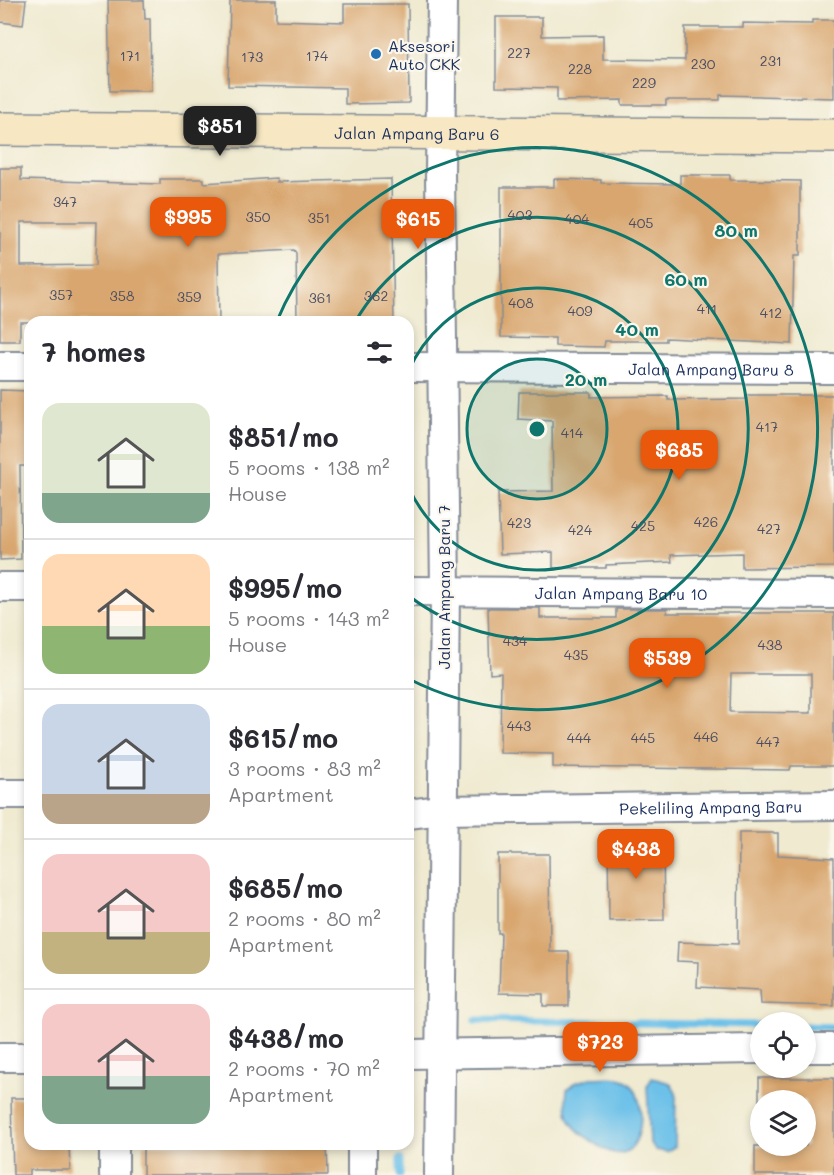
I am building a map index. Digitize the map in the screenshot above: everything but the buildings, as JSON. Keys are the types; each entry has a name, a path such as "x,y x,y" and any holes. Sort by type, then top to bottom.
{"main road":[{"name":"Jalan Ampang Baru 6","path":"0,129 834,136"}],"street":[{"name":"Jalan Ampang Baru 7","path":"438,1175 445,591 440,133 442,0"},
{"path":"0,366 24,366"},
{"name":"Jalan Ampang Baru 8","path":"414,367 834,369"},
{"path":"0,587 24,588"},
{"name":"Jalan Ampang Baru 10","path":"414,591 834,594"},
{"path":"0,794 24,794"},
{"name":"Pekeliling Ampang Baru","path":"414,813 441,810 834,805"},
{"path":"414,1054 750,1048"},
{"path":"816,1048 834,1048"},
{"path":"0,1057 24,1057"},
{"path":"114,1150 114,1175"},
{"path":"362,1150 362,1175"}],"water":[{"path":"590,1078 619,1078 627,1081 634,1088 641,1111 640,1124 638,1136 625,1152 614,1153 607,1150 580,1132 571,1122 566,1105 567,1090 575,1083"},
{"path":"652,1078 670,1083 676,1093 675,1147 667,1152 656,1150 650,1143 647,1086"}],"waterway":[{"path":"475,1020 750,1025"},
{"path":"816,1026 834,1027"},
{"path":"400,1159 400,1175"}],"place":[{"name":"Aksesori Auto CKK","path":"376,54"}]}
